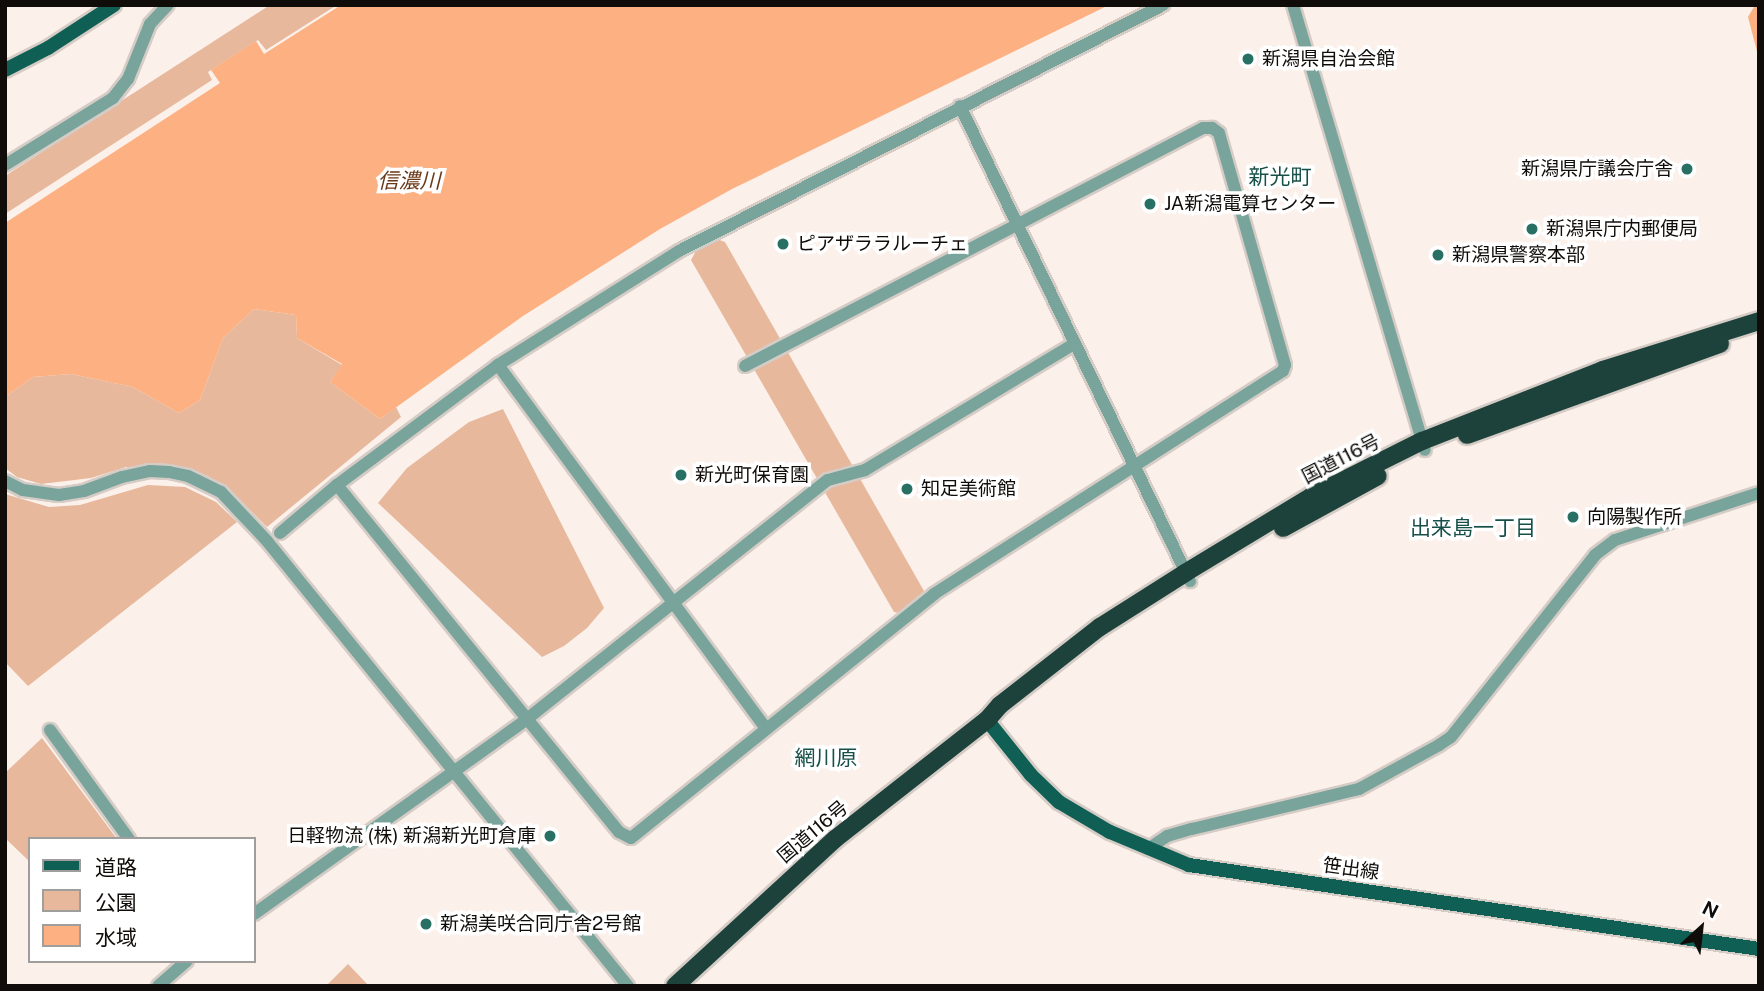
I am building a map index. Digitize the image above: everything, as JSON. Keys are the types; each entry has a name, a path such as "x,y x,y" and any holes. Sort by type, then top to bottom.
{"highway":[{"name":"国道116号","path":"675,986 835,839 988,720 1007,713 1083,653 1188,577 1423,446 1603,370 1759,321"},
{"name":"国道116号","path":"1423,446 1759,331"}],"main road":[{"path":"5,70 48,48 114,5"},
{"name":"笹出線","path":"988,720 1031,775 1059,802 1083,819 1148,849 1206,869 1759,949"}],"street":[{"path":"5,165 113,98 128,79 150,24 167,5"},
{"path":"280,533 337,485 498,365 680,251 960,106 1163,5"},
{"path":"1293,5 1423,446"},
{"path":"960,106 1188,577"},
{"path":"337,485 619,832 631,838 934,594 1283,371 1285,365 1219,133 1212,128 1203,128 745,366"},
{"path":"256,913 527,719 828,480 865,470 1074,344"},
{"path":"498,365 766,729"},
{"path":"5,481 23,490 59,495 84,491 122,477 150,471 188,476 214,488 251,520 456,770 628,986"},
{"path":"1148,849 1167,836 1359,789 1439,745 1451,737 1595,555 1615,540 1759,493"},
{"path":"50,730 128,837"},
{"path":"159,986 185,963"}],"green space":[{"path":"270,5 337,5 266,50 258,40 208,72 212,80 5,214 5,176"},
{"path":"717,239 725,242 924,591 900,613 894,612 691,260 696,251"},
{"path":"254,309 296,315 297,338 342,365 330,382 380,419 396,407 401,417 267,527 234,494 208,476 179,467 126,467 91,478 41,484 17,477 5,468 5,397 33,377 71,374 133,387 179,413 200,400 223,338"},
{"path":"503,409 604,608 587,628 564,646 542,657 378,503 407,468 469,422"},
{"path":"148,485 185,487 216,502 237,522 28,686 5,662 5,494 49,507 80,505"},
{"path":"42,738 116,837 28,837 28,860 5,838 5,773"},
{"path":"348,964 369,986 326,986"}],"shaded area":[{"path":"1755,5 1759,5 1759,59 1748,17"}],"water":[{"name":"信濃川","path":"341,5 1109,5 732,189 660,229 523,316 380,419 330,382 342,364 297,338 296,315 254,309 223,338 200,400 179,413 133,387 71,374 33,377 5,397 5,223 220,83 211,70 256,41 264,54"}],"place":[{"name":"新潟県自治会館","path":"1248,59"},
{"name":"新潟県庁議会庁舎","path":"1687,169"},
{"name":"JA新潟電算センター","path":"1150,204"},
{"name":"新潟県庁内郵便局","path":"1532,229"},
{"name":"ピアザララルーチェ","path":"783,244"},
{"name":"新潟県警察本部","path":"1438,255"},
{"name":"新光町保育園","path":"681,475"},
{"name":"知足美術館","path":"907,489"},
{"name":"向陽製作所","path":"1573,517"},
{"name":"日軽物流 (株) 新潟新光町倉庫","path":"550,836"},
{"name":"新潟美咲合同庁舎2号館","path":"426,924"}],"district":[{"name":"新光町","path":"1280,177"},
{"name":"出来島一丁目","path":"1473,528"},
{"name":"網川原","path":"826,758"}]}
